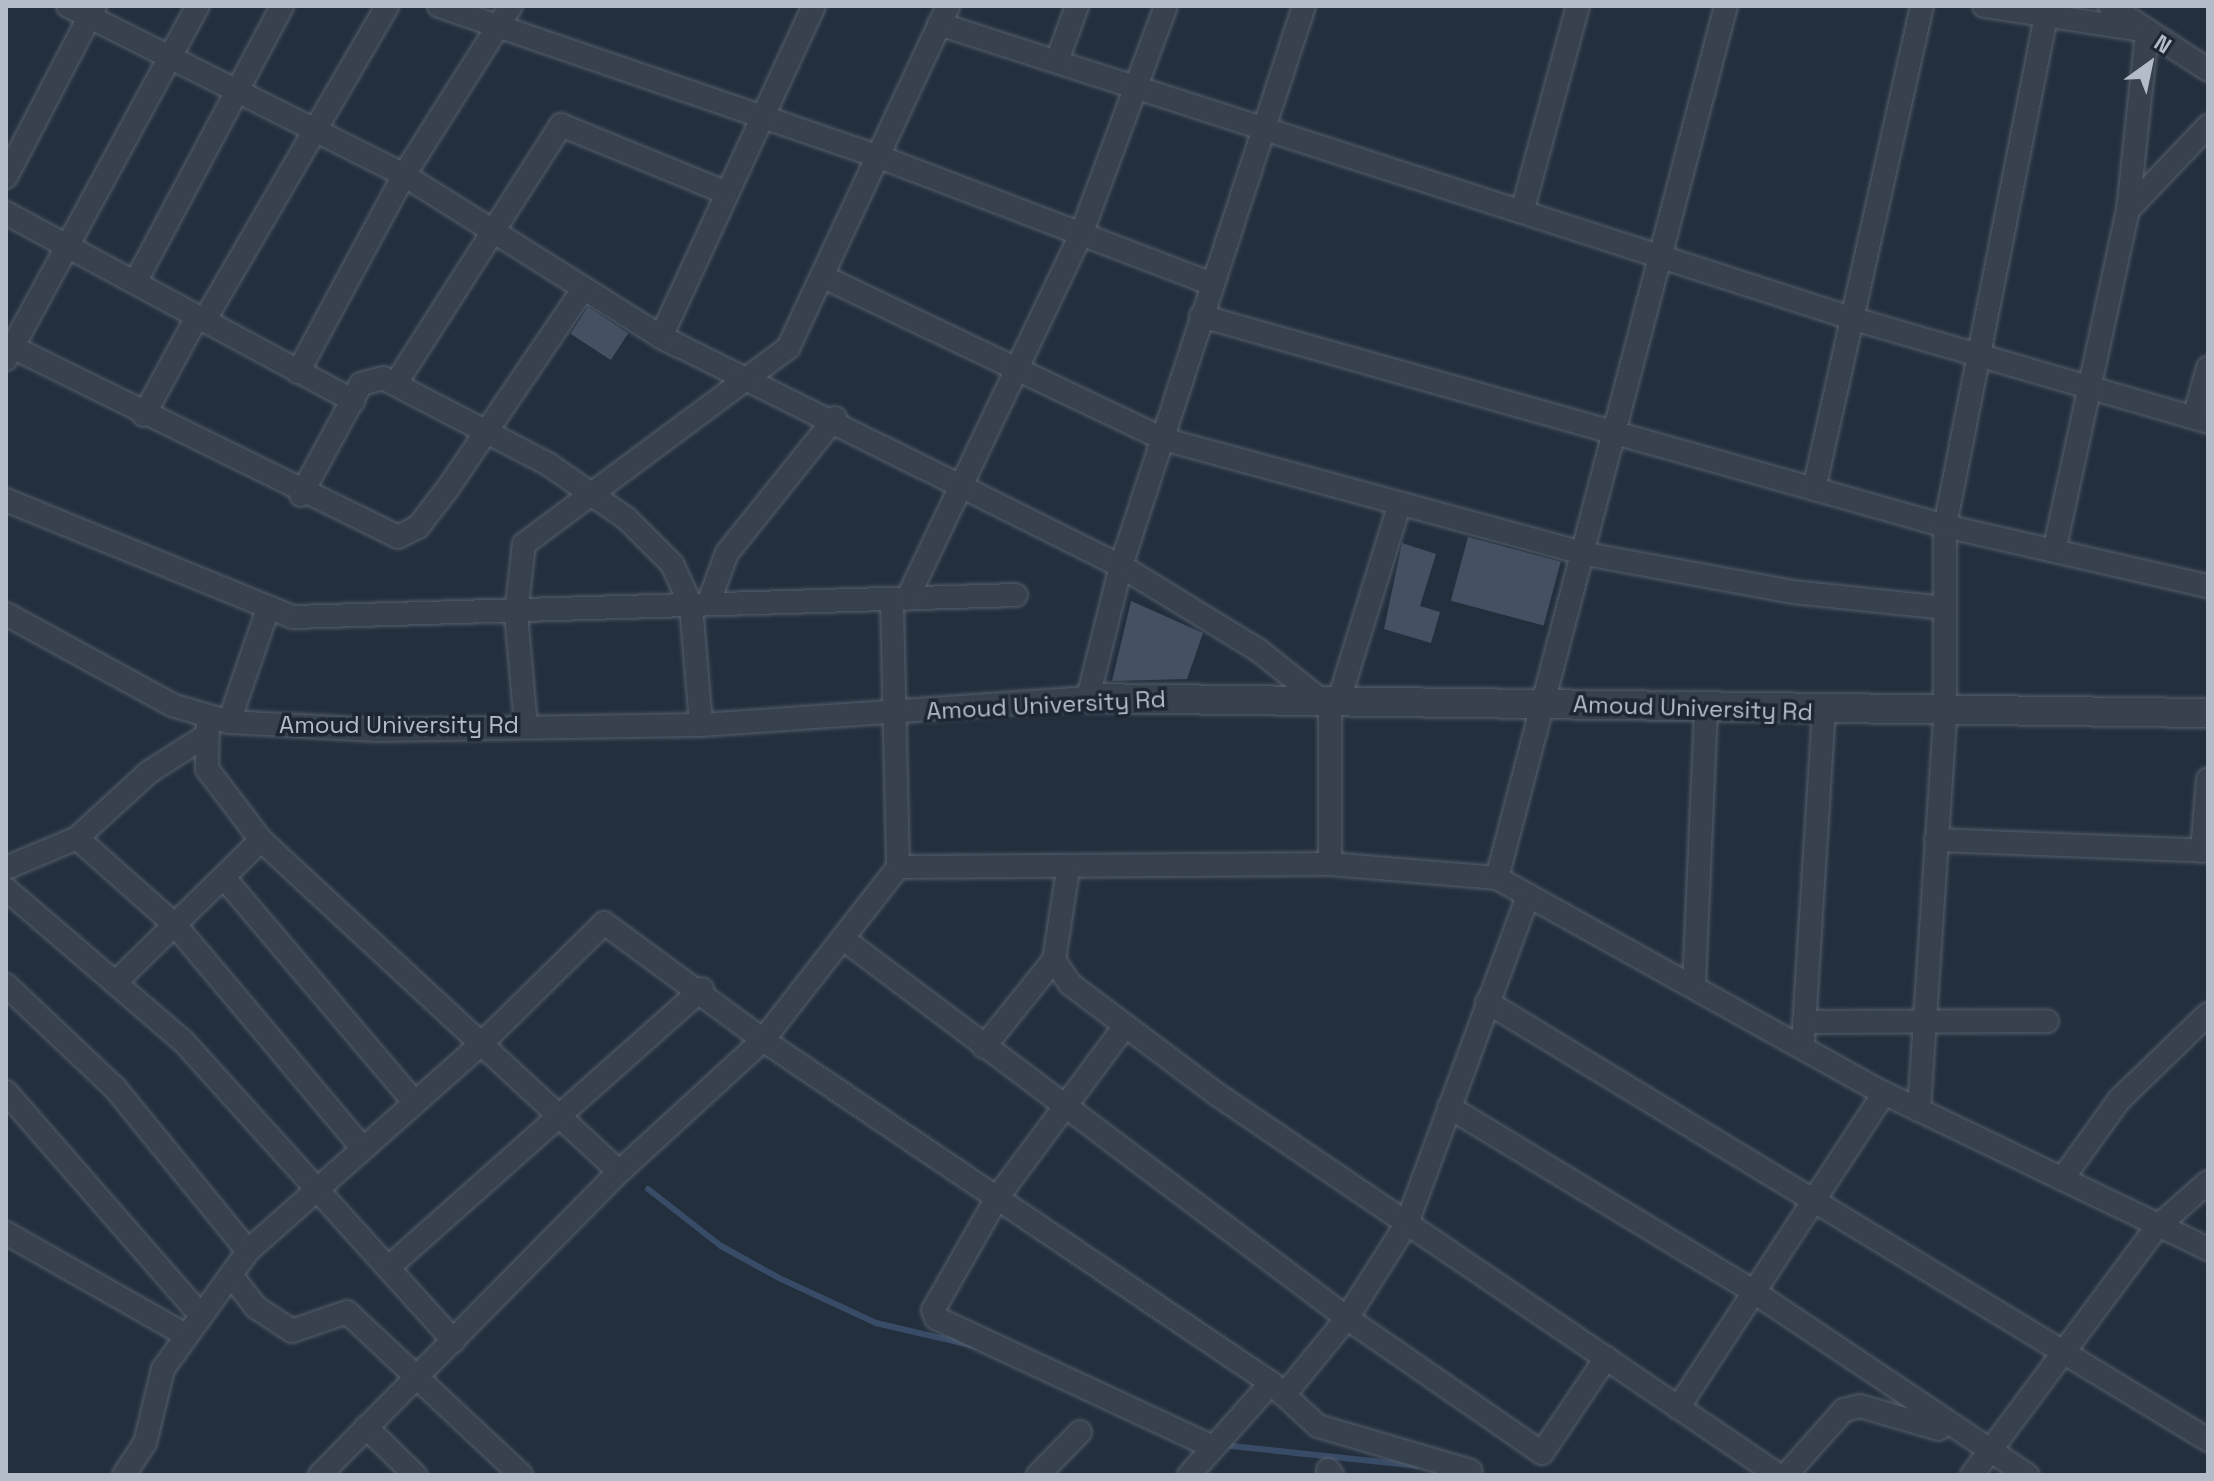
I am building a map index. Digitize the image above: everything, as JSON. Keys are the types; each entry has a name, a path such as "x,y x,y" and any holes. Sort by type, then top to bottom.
{"street":[{"path":"68,6 92,11 404,175 499,230 583,289 661,337 835,418 1121,566 1258,650 1330,699"},
{"path":"198,6 69,248 8,350 386,536 408,534 448,488 482,429 583,289"},
{"path":"136,281 282,6"},
{"path":"144,415 319,128 387,6"},
{"path":"439,6 495,30 877,156 1080,237 1210,283"},
{"path":"298,372 404,175 511,6"},
{"path":"661,337 757,117 814,6"},
{"path":"1057,61 1077,6"},
{"path":"320,1475 619,1172 763,1040 846,941 898,867 891,715 900,600 1017,373 1080,237 1138,91 1166,6"},
{"path":"1088,698 1121,566 1210,283 1304,6"},
{"path":"1522,212 1578,6"},
{"path":"1497,878 1542,703 1586,554 1658,254 1726,6"},
{"path":"1814,489 1922,6"},
{"path":"1984,6 2046,11 2147,31"},
{"path":"2110,6 2208,70"},
{"path":"6,177 92,11"},
{"path":"1919,1110 1945,715 1945,526 1975,357 2046,11"},
{"path":"526,726 516,615 524,544 555,515 593,496 788,348 826,278 877,156 944,15 1057,61 1262,133 2084,389 2201,420 2208,368"},
{"path":"2055,547 2084,389 2128,210 2147,31"},
{"path":"398,380 499,230 561,125 724,192"},
{"path":"2128,210 2208,126"},
{"path":"6,213 353,401"},
{"path":"826,278 1017,373 1163,439 1399,506 1586,554 1793,592 1945,608"},
{"path":"1201,316 1945,526 2206,579"},
{"path":"301,495 353,401 370,379 398,380 593,496 672,564 699,605"},
{"path":"701,725 699,605 727,553 835,418"},
{"path":"6,500 268,609 324,618 516,615 699,605 1016,595"},
{"path":"1330,864 1330,699 1399,506"},
{"path":"268,609 215,725 207,769 261,840 477,1048 562,1117 619,1172"},
{"name":"Amoud University Rd","path":"6,614 132,685 215,725 377,730 701,725 891,715 1088,698 1542,703 1945,715 2208,713"},
{"path":"1694,985 1706,709"},
{"path":"1803,1032 1824,712"},
{"path":"6,868 77,838 149,772 215,725"},
{"path":"1936,840 2205,851 2208,779"},
{"path":"77,838 176,926 363,1149"},
{"path":"115,983 225,879 261,840"},
{"path":"898,867 1068,870 1330,864 1497,878 1694,985 1803,1032 1884,1093 2156,1228 2208,1249"},
{"path":"984,1047 1054,960 1068,870"},
{"path":"225,879 414,1102"},
{"path":"6,889 183,1041 454,1341"},
{"path":"1189,1475 1213,1447 1278,1389 1347,1318 1407,1223 1528,896"},
{"path":"124,1475 145,1443 163,1369 198,1312 234,1279 248,1251 477,1048 604,923 702,989 763,1040 1278,1389 1318,1426 1471,1471"},
{"path":"846,941 1347,1318 1542,1453 1606,1358"},
{"path":"1054,960 1070,984 1125,1026 1407,1223 1778,1475"},
{"path":"8,989 115,1088 248,1251"},
{"path":"388,1268 562,1117 702,989"},
{"path":"1487,1002 2208,1440"},
{"path":"2062,1179 2120,1099 2208,1014"},
{"path":"1803,1032 1927,1023 2047,1021"},
{"path":"1125,1026 997,1198 933,1310 936,1318 1213,1447"},
{"path":"6,1092 198,1312"},
{"path":"1678,1408 1884,1093"},
{"path":"1449,1107 1754,1292 2027,1475"},
{"path":"1972,1475 2060,1352 2156,1228 2208,1182"},
{"path":"6,1233 184,1334"},
{"path":"234,1279 257,1308 292,1331 347,1312 521,1475"},
{"path":"1786,1475 1826,1423 1860,1406 1916,1419 1988,1451"},
{"path":"366,1427 415,1475"},
{"path":"1038,1475 1080,1432"}],"building":[{"path":"588,307 628,333 611,360 571,334"},
{"path":"1468,537 1561,562 1544,626 1451,601"},
{"path":"1402,543 1436,554 1420,606 1440,612 1431,643 1384,629"},
{"path":"1131,601 1203,633 1187,679 1112,681"}],"waterway":[{"path":"648,1189 721,1246 779,1278 876,1323 975,1346"},
{"path":"1222,1445 1417,1466"}]}
